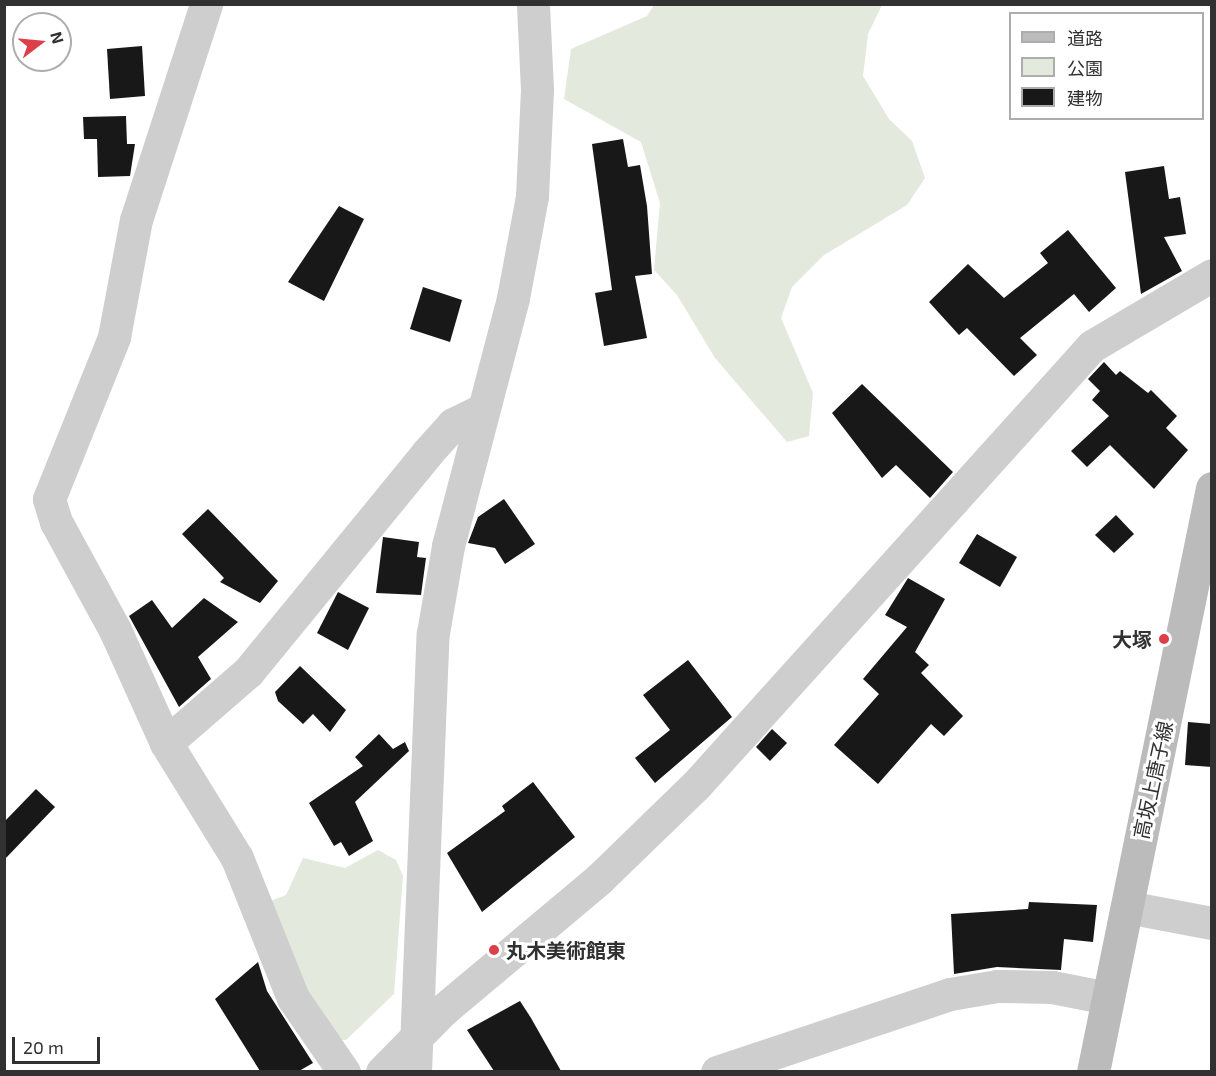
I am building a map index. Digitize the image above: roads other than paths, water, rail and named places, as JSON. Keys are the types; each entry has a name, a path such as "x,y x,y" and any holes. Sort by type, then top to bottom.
{"main road":[{"name":"高坂上唐子線","path":"1093,1071 1212,488"}],"street":[{"path":"206,4 136,220 114,337 49,499 56,522 115,630 166,743 237,858 293,998 344,1071"},
{"path":"415,1071 433,633 480,411 513,298 532,196 537,90 533,4"},
{"path":"382,1071 599,879 697,784 1092,346 1212,275"},
{"path":"166,743 248,672 453,424 480,411"},
{"path":"1127,907 1212,923"},
{"path":"717,1071 950,994 996,986 1052,987 1108,998"}],"place":[{"name":"大塚","path":"1164,639"},
{"name":"丸木美術館東","path":"494,950"}]}
